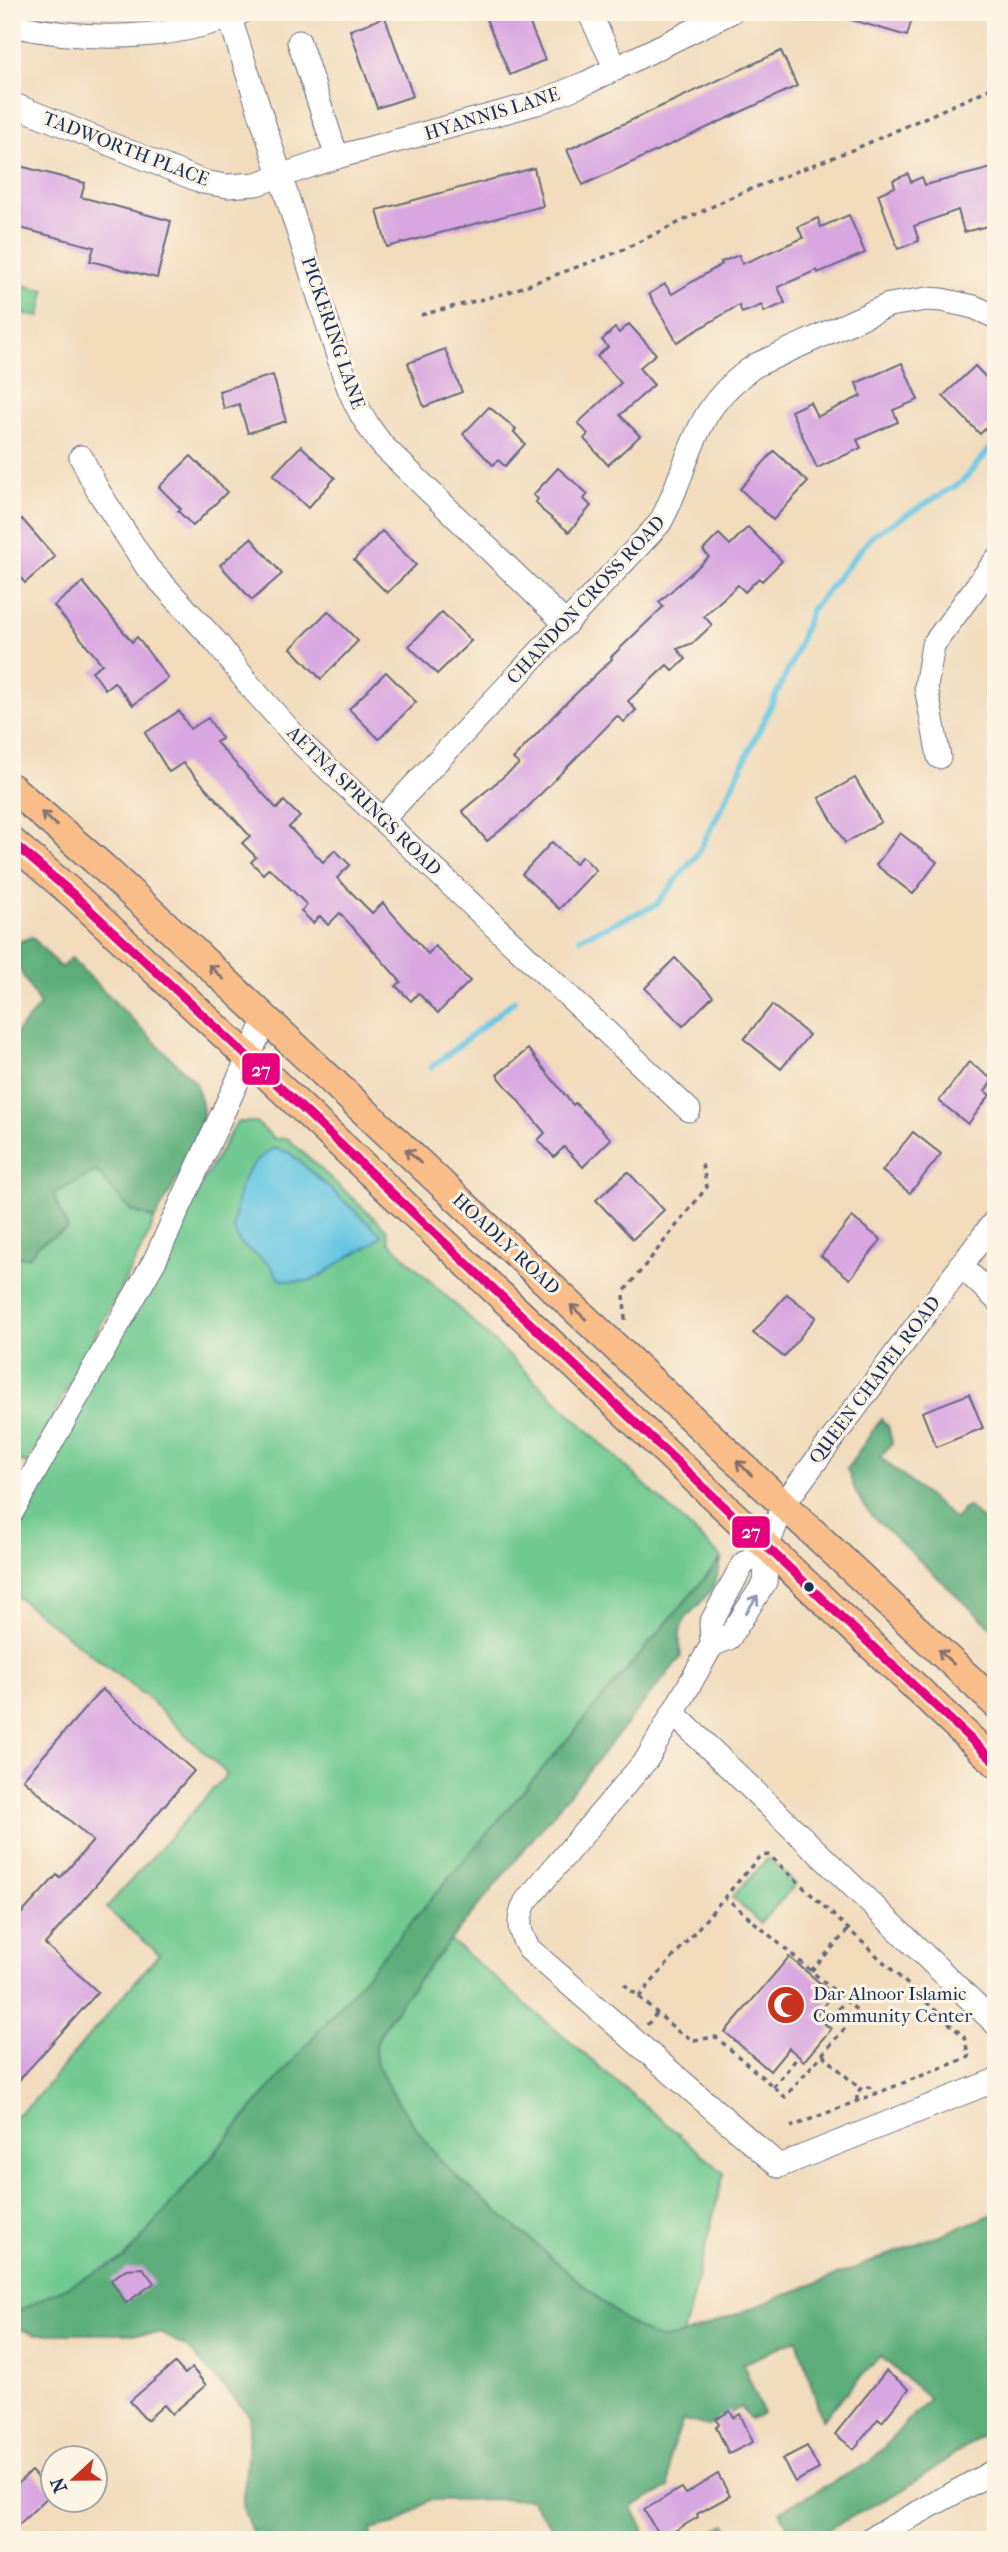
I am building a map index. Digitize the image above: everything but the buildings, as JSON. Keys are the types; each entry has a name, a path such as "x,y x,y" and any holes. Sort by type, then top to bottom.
{"main road":[{"name":"HOADLY ROAD","path":"12,788 104,868 996,1704"},
{"path":"12,842 74,895 996,1763"}],"street":[{"path":"589,12 616,69"},
{"name":"HYANNIS LANE","path":"281,176 337,157 537,103 616,69 731,12"},
{"path":"12,25 77,35 125,36 169,32 233,14"},
{"name":"PICKERING LANE","path":"233,14 345,378 367,427 383,446 566,624"},
{"path":"299,42 337,157"},
{"name":"TADWORTH PLACE","path":"12,104 202,182 227,186 251,185 281,176"},
{"name":"CHANDON CROSS ROAD","path":"382,820 659,524 667,512 703,420 724,389 756,365 889,305 927,299 942,300 974,307 996,317"},
{"name":"AETNA SPRINGS ROAD","path":"81,457 97,489 146,567 218,644 250,686 303,745 688,1110"},
{"path":"939,757 926,687 933,645 996,560"},
{"path":"12,1513 155,1260 266,1019"},
{"name":"QUEEN CHAPEL ROAD","path":"673,1713 712,1645 729,1638 765,1583 767,1548 783,1504 996,1219"},
{"path":"960,1265 996,1299"},
{"path":"996,2024 673,1713 647,1759 526,1901 519,1920 519,1931 529,1949 779,2166 996,2080"},
{"path":"868,2540 996,2470"}],"path":[{"path":"421,315 506,293 618,253 738,194 857,148 996,86"},
{"path":"625,1322 624,1292 707,1187 701,1160"},
{"path":"639,1997 760,1856 769,1855 964,2036 970,2057 791,2127"},
{"path":"624,1984 680,2033 694,2040 716,2037 785,2097 859,2012 725,1897"},
{"path":"811,1971 849,1929"},
{"path":"825,2024 846,2000"},
{"path":"822,2054 860,2089"},
{"path":"773,2087 798,2057"},
{"path":"858,2101 856,2097 860,2089 867,2086 876,2094"}],"green space":[{"path":"21,285 45,290 40,317 16,312"},
{"path":"32,937 61,968 71,958 195,1082 203,1114 188,1158 155,1219 131,1211 96,1171 53,1194 68,1229 39,1244 29,1257 12,1257 12,1038 40,1005 15,962 16,943"},
{"path":"237,1122 256,1122 275,1139 287,1138 387,1230 389,1242 722,1558 125,2258 12,2314 12,2118 31,2104 159,1954 106,1908 227,1774 150,1700 12,1593 12,1530 100,1360"},
{"path":"96,1171 131,1211 155,1219 27,1464 12,1458 12,1257 29,1257 39,1244 68,1229 53,1194"},
{"path":"881,1419 888,1426 892,1443 880,1457 955,1519 967,1506 996,1532 996,1632 871,1515 857,1495 847,1469"},
{"path":"722,1558 713,1587 682,1624 681,1657 408,1992 380,2035 375,2049 376,2060 392,2093 448,2169 610,2308 635,2327 653,2336 673,2338 683,2335 996,2213 996,2425 903,2490 807,2540 794,2540 780,2511 870,2462 929,2398 880,2356 822,2420 797,2339 743,2364 763,2413 750,2420 741,2407 708,2426 683,2420 670,2454 669,2488 632,2507 648,2540 561,2540 530,2499 429,2500 396,2524 371,2530 370,2540 255,2540 243,2509 250,2416 187,2347 162,2334 35,2334 12,2327 12,2314 125,2258"},
{"path":"768,1858 796,1884 760,1923 732,1897"},
{"path":"450,1940 724,2173 683,2335 673,2338 653,2336 635,2327 610,2308 448,2169 393,2095 377,2063 375,2051 378,2041 384,2027 406,1995"},
{"path":"726,2524 736,2540 695,2540"}],"water":[{"path":"273,1148 290,1153 382,1235 318,1277 302,1282 280,1279 269,1264 240,1243 233,1229 239,1190 246,1174 257,1160"}],"waterway":[{"path":"580,938 656,905 698,853 792,662 811,610 873,535 962,482 996,442"},
{"path":"432,1067 514,1001"}],"transit line":[{"name":"27","path":"12,842 74,895 249,1058 996,1763"}],"place":[{"name":"Dar Alnoor Islamic Community Center","path":"786,2005"}]}
